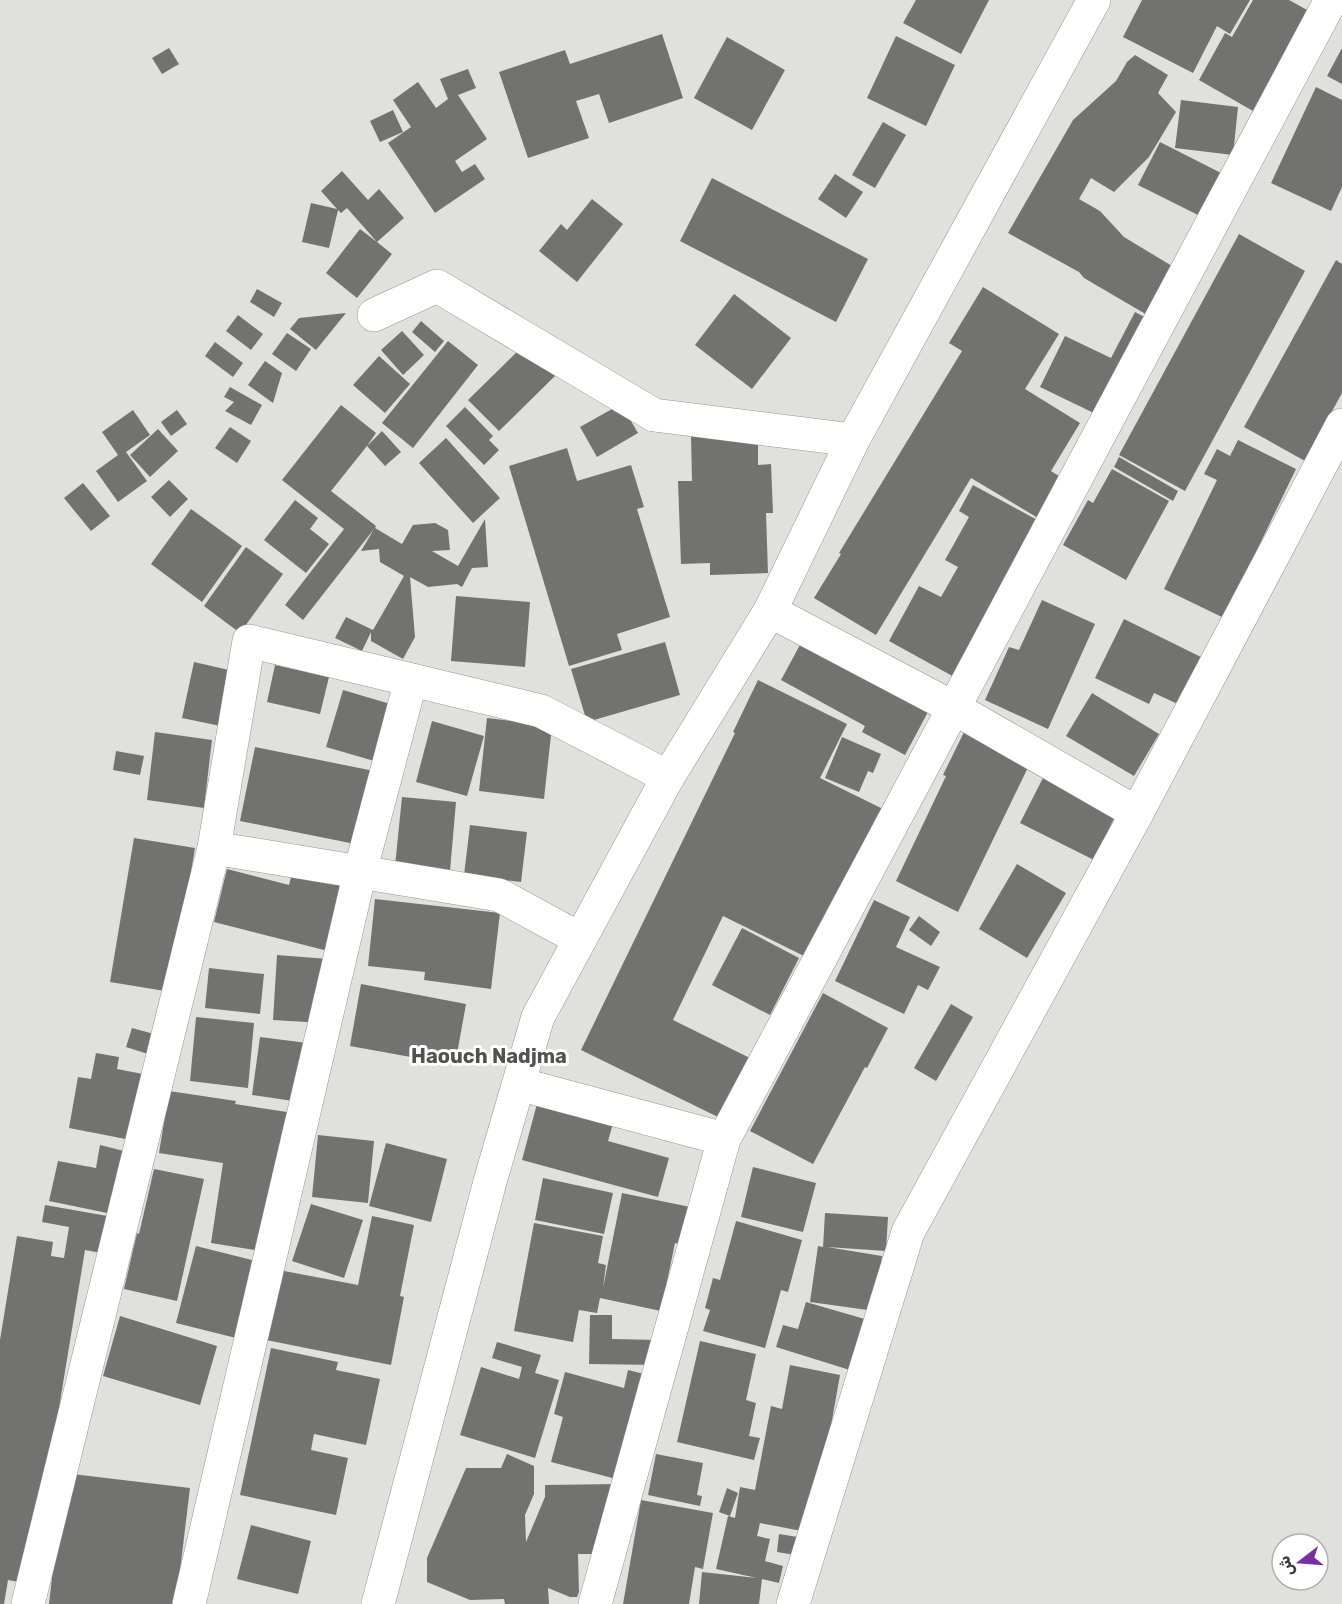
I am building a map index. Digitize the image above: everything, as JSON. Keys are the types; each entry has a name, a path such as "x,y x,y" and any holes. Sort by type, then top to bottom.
{"street":[{"path":"378,1604 491,1178 538,1017 668,777 770,611 853,440 1094,0"},
{"path":"595,1604 723,1139 1327,6"},
{"path":"374,315 437,286 654,415 853,440"},
{"path":"794,1604 908,1232 1137,813 1342,425"},
{"path":"770,611 954,708 1137,813"},
{"path":"28,1604 214,848 249,641 541,711 668,777"},
{"path":"189,1604 360,872 411,680"},
{"path":"214,848 500,895 580,939"},
{"path":"519,1084 723,1139"}],"building":[{"path":"916,0 989,0 961,54 903,23"},
{"path":"1142,0 1250,0 1230,34 1217,26 1193,73 1123,37"},
{"path":"1253,0 1289,0 1309,11 1253,111 1199,80 1225,33 1232,37"},
{"path":"662,34 683,98 609,123 599,94 576,101 589,138 528,158 499,72 565,50 570,64"},
{"path":"896,36 955,65 926,126 867,98"},
{"path":"727,37 785,70 752,130 694,98"},
{"path":"169,48 179,64 162,74 152,58"},
{"path":"1342,48 1342,84 1327,76"},
{"path":"1135,55 1168,75 1158,93 1176,112 1149,157 1114,192 1091,178 1079,199 1100,211 1124,237 1172,266 1154,319 1084,278 1079,272 1008,233 1073,120 1116,81 1127,62"},
{"path":"468,69 476,88 458,95 487,139 455,161 462,172 475,164 485,179 435,213 388,143 411,127 393,100 418,82 436,108 448,99 440,79"},
{"path":"1316,87 1342,100 1342,187 1331,211 1271,183"},
{"path":"1181,100 1238,107 1233,155 1175,148"},
{"path":"393,110 403,132 380,142 370,121"},
{"path":"883,122 906,135 875,188 852,175"},
{"path":"1160,142 1221,173 1200,216 1138,185"},
{"path":"342,171 368,200 379,189 404,218 377,242 347,208 341,213 338,210 329,248 302,242 311,203 337,209 321,191"},
{"path":"835,174 863,192 846,218 818,199"},
{"path":"712,178 868,259 836,322 680,241"},
{"path":"592,199 623,224 577,282 539,251 561,224 567,230"},
{"path":"360,229 392,254 357,298 326,273"},
{"path":"1239,234 1305,271 1185,491 1119,455"},
{"path":"1336,260 1342,264 1342,393 1305,461 1244,427"},
{"path":"983,287 1059,334 1025,389 1080,423 1051,471 1062,478 1038,518 971,478 876,635 814,598 962,351 949,343"},
{"path":"257,289 282,303 274,317 250,302"},
{"path":"734,294 791,338 752,389 695,345"},
{"path":"1135,312 1154,322 1104,418 1040,387 1065,336 1111,358"},
{"path":"346,313 316,350 290,329 299,318"},
{"path":"238,315 263,334 251,350 226,331"},
{"path":"421,321 444,341 435,352 412,332"},
{"path":"402,331 424,355 403,375 381,350"},
{"path":"287,333 311,349 296,371 272,354"},
{"path":"448,341 478,365 413,448 382,423"},
{"path":"215,342 243,363 233,377 205,356"},
{"path":"527,342 557,374 499,431 468,400"},
{"path":"379,356 410,384 385,413 353,385"},
{"path":"265,361 282,373 273,403 248,385"},
{"path":"230,387 262,405 251,425 225,411 234,402 224,397"},
{"path":"621,404 638,433 597,457 580,427"},
{"path":"341,405 376,433 331,491 376,526 375,528 402,544 413,525 435,523 448,530 450,550 432,551 458,566 485,519 488,567 472,568 462,587 457,584 428,587 410,577 415,637 403,659 371,641 371,632 362,651 335,638 346,617 373,630 404,576 380,562 379,549 361,551 374,529 303,620 285,605 344,529 282,480"},
{"path":"465,407 493,436 489,440 499,450 484,465 446,426"},
{"path":"133,410 150,435 126,452 147,481 118,502 96,471 118,455 102,432"},
{"path":"177,410 187,424 171,436 161,422"},
{"path":"230,427 251,441 237,463 215,448"},
{"path":"158,429 178,451 150,477 130,455"},
{"path":"382,431 401,452 385,466 367,446"},
{"path":"758,434 758,465 771,464 773,513 766,513 768,573 710,575 710,563 681,564 678,481 692,481 691,436"},
{"path":"446,438 500,498 473,523 419,463"},
{"path":"1238,440 1296,469 1224,618 1164,589 1217,480 1204,474 1217,449 1230,456"},
{"path":"567,448 577,481 631,465 644,507 637,509 670,617 617,634 622,650 569,666 509,466"},
{"path":"1119,457 1178,491 1173,501 1114,467"},
{"path":"1112,469 1169,501 1126,580 1063,545 1088,500 1093,503"},
{"path":"169,480 188,499 170,517 151,497"},
{"path":"83,483 110,516 91,531 64,498"},
{"path":"973,485 1041,522 956,678 889,641 919,586 941,597 958,567 945,560 969,517 959,511"},
{"path":"295,500 318,518 310,529 329,544 306,573 264,540"},
{"path":"191,509 242,546 202,602 151,564"},
{"path":"246,547 283,574 240,633 204,606"},
{"path":"456,596 530,602 525,667 451,661"},
{"path":"1042,600 1095,624 1048,729 985,700 1009,647 1019,650"},
{"path":"1124,619 1205,659 1182,706 1154,693 1149,704 1095,678"},
{"path":"665,642 680,695 587,722 571,669"},
{"path":"801,643 928,712 905,755 862,732 865,726 781,680"},
{"path":"194,662 242,673 230,728 182,718"},
{"path":"275,665 329,677 320,714 267,702"},
{"path":"758,680 847,724 820,778 883,809 810,959 723,916 673,1020 750,1058 720,1118 581,1050 735,733 733,732"},
{"path":"343,690 404,708 388,765 326,747"},
{"path":"1092,693 1159,734 1134,776 1066,736"},
{"path":"487,718 552,726 544,799 479,791"},
{"path":"432,721 484,736 467,796 416,782"},
{"path":"967,726 1033,757 958,912 896,881"},
{"path":"155,732 212,740 204,808 147,800"},
{"path":"842,737 881,754 873,773 868,771 859,792 825,778"},
{"path":"255,747 374,771 360,845 240,821"},
{"path":"116,751 144,756 140,775 113,770"},
{"path":"1047,770 1120,806 1094,860 1020,823"},
{"path":"402,797 456,802 450,871 395,866"},
{"path":"470,825 527,832 521,882 464,875"},
{"path":"134,838 195,848 171,992 110,982"},
{"path":"1017,864 1066,893 1027,958 979,929"},
{"path":"227,869 289,885 293,869 349,883 332,952 214,922"},
{"path":"375,899 500,913 491,989 424,980 425,972 368,966"},
{"path":"874,900 910,917 896,947 940,967 928,990 918,985 904,1014 835,981"},
{"path":"919,916 940,932 931,946 909,930"},
{"path":"742,928 799,958 770,1015 712,985"},
{"path":"277,955 328,959 323,1023 273,1020"},
{"path":"209,968 264,974 260,1014 205,1008"},
{"path":"361,984 466,1004 455,1065 350,1046"},
{"path":"823,993 888,1028 813,1164 750,1131"},
{"path":"951,1004 973,1017 936,1081 914,1068"},
{"path":"196,1017 254,1023 248,1088 190,1081"},
{"path":"132,1028 154,1034 148,1054 126,1047"},
{"path":"260,1037 315,1044 307,1103 252,1095"},
{"path":"96,1053 119,1057 117,1069 148,1075 136,1141 69,1128 78,1077 91,1079"},
{"path":"169,1091 236,1101 235,1104 287,1112 266,1252 211,1243 223,1163 159,1153"},
{"path":"538,1100 614,1120 608,1141 669,1158 658,1197 522,1160"},
{"path":"318,1135 374,1141 368,1203 312,1197"},
{"path":"386,1143 447,1159 431,1222 369,1206"},
{"path":"100,1145 124,1151 112,1214 49,1201 58,1161 96,1168"},
{"path":"753,1167 816,1183 803,1232 741,1217"},
{"path":"154,1169 204,1179 177,1301 124,1289"},
{"path":"543,1178 613,1193 604,1234 535,1220"},
{"path":"622,1193 695,1208 688,1246 675,1243 661,1311 600,1298 597,1313 579,1310 573,1342 514,1331 534,1223 603,1236 598,1263 606,1265 603,1288"},
{"path":"311,1204 363,1220 344,1278 292,1261"},
{"path":"45,1205 113,1217 107,1254 85,1250 30,1584 8,1580 4,1604 0,1604 0,1340 17,1236 53,1242 51,1256 64,1258 69,1227 42,1222"},
{"path":"825,1213 888,1217 886,1251 827,1247 882,1256 875,1311 810,1302 818,1246 823,1247"},
{"path":"372,1216 414,1225 400,1296 404,1297 391,1365 266,1340 279,1270 358,1285"},
{"path":"736,1221 802,1240 788,1292 781,1290 765,1348 703,1331 710,1310 705,1308 713,1278 720,1280"},
{"path":"196,1246 256,1261 236,1338 176,1323"},
{"path":"806,1302 868,1320 853,1371 776,1347 783,1325 798,1329"},
{"path":"590,1315 612,1315 612,1339 660,1340 659,1365 589,1364"},
{"path":"120,1316 217,1346 200,1405 103,1376"},
{"path":"700,1341 756,1354 746,1400 756,1403 749,1436 760,1438 754,1460 677,1442"},
{"path":"497,1342 541,1355 535,1373 559,1380 535,1458 460,1435 481,1367 519,1379 522,1367 492,1358"},
{"path":"271,1348 338,1362 336,1370 380,1379 366,1445 314,1434 311,1450 348,1458 336,1515 240,1495"},
{"path":"790,1365 840,1375 812,1533 760,1523 757,1536 770,1539 765,1561 783,1566 779,1583 762,1579 759,1604 699,1604 702,1572 757,1578 716,1569 728,1516 735,1518 740,1487 755,1490 771,1406 782,1409"},
{"path":"628,1370 652,1376 624,1481 551,1462 563,1417 554,1414 565,1372 624,1388"},
{"path":"507,1454 534,1466 534,1494 525,1515 526,1542 545,1497 545,1485 619,1484 607,1554 578,1554 579,1592 577,1597 570,1597 548,1588 549,1604 505,1604 504,1599 470,1600 427,1582 427,1558 466,1468 501,1468"},
{"path":"656,1454 703,1463 697,1495 702,1496 700,1506 648,1495"},
{"path":"64,1473 190,1488 176,1604 49,1604"},
{"path":"727,1488 738,1493 730,1516 719,1512"},
{"path":"641,1500 713,1513 703,1569 695,1567 689,1604 623,1604"},
{"path":"251,1525 311,1541 298,1594 237,1579"},
{"path":"779,1534 804,1538 801,1556 777,1552"}],"district":[{"name":"Haouch Nadjma","path":"489,1056"}]}
